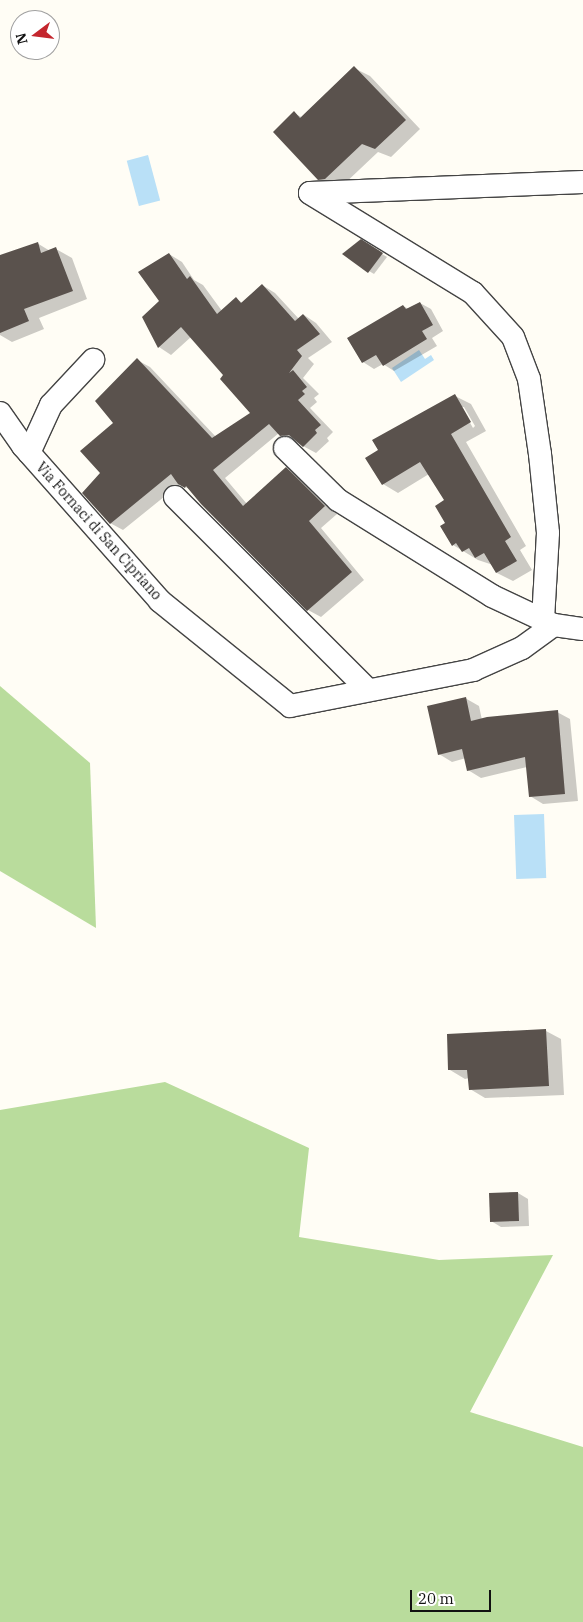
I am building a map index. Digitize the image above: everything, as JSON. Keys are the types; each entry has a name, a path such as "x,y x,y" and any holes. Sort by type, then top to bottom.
{"street":[{"path":"549,622 548,533 540,454 529,379 513,337 473,293 310,193 583,182"},
{"name":"Via Fornaci di San Cipriano","path":"93,360 51,405 29,453 160,601 290,706 472,670 522,648 549,622"},
{"path":"0,413 29,453"},
{"path":"285,448 338,500 492,596 549,622 583,629"},
{"path":"175,497 367,690"}],"green space":[{"path":"0,686 90,763 96,928 0,871"},
{"path":"165,1082 309,1148 299,1237 439,1260 553,1255 470,1412 583,1447 583,1622 0,1622 0,1110"}],"water":[{"path":"148,155 160,200 139,206 127,161"},
{"path":"419,350 425,359 431,355 434,360 401,382 392,368"},
{"path":"544,814 546,878 516,879 514,815"}],"building":[{"path":"354,66 406,120 375,149 362,144 325,179 318,180 273,132 294,111 300,118"},
{"path":"361,239 383,253 368,273 342,254"},
{"path":"38,242 41,253 56,247 73,291 24,309 29,321 0,333 0,255"},
{"path":"169,253 187,279 190,276 217,314 236,297 241,303 262,284 295,321 303,314 320,334 297,350 302,356 289,373 293,370 307,387 302,391 305,394 298,400 321,425 315,430 317,433 303,447 289,435 280,436 269,424 213,470 243,506 286,467 325,506 309,521 352,572 307,611 201,504 186,486 185,488 178,484 171,474 110,524 82,493 100,473 80,451 113,423 95,401 137,358 212,438 250,413 220,379 223,375 181,327 158,348 142,317 159,301 138,272"},
{"path":"420,302 433,325 422,331 427,339 383,366 376,355 362,363 347,338 403,305 406,309"},
{"path":"455,394 471,422 451,434 511,537 505,541 517,561 496,573 484,553 475,558 469,548 462,552 456,543 452,546 440,526 445,523 435,506 444,500 420,462 382,485 365,458 378,450 372,440"},
{"path":"466,697 471,721 487,717 558,710 565,794 529,797 525,757 467,771 462,749 438,755 427,706"},
{"path":"546,1029 549,1086 469,1090 467,1070 448,1070 447,1034"},
{"path":"518,1192 519,1221 490,1222 489,1193"}]}
